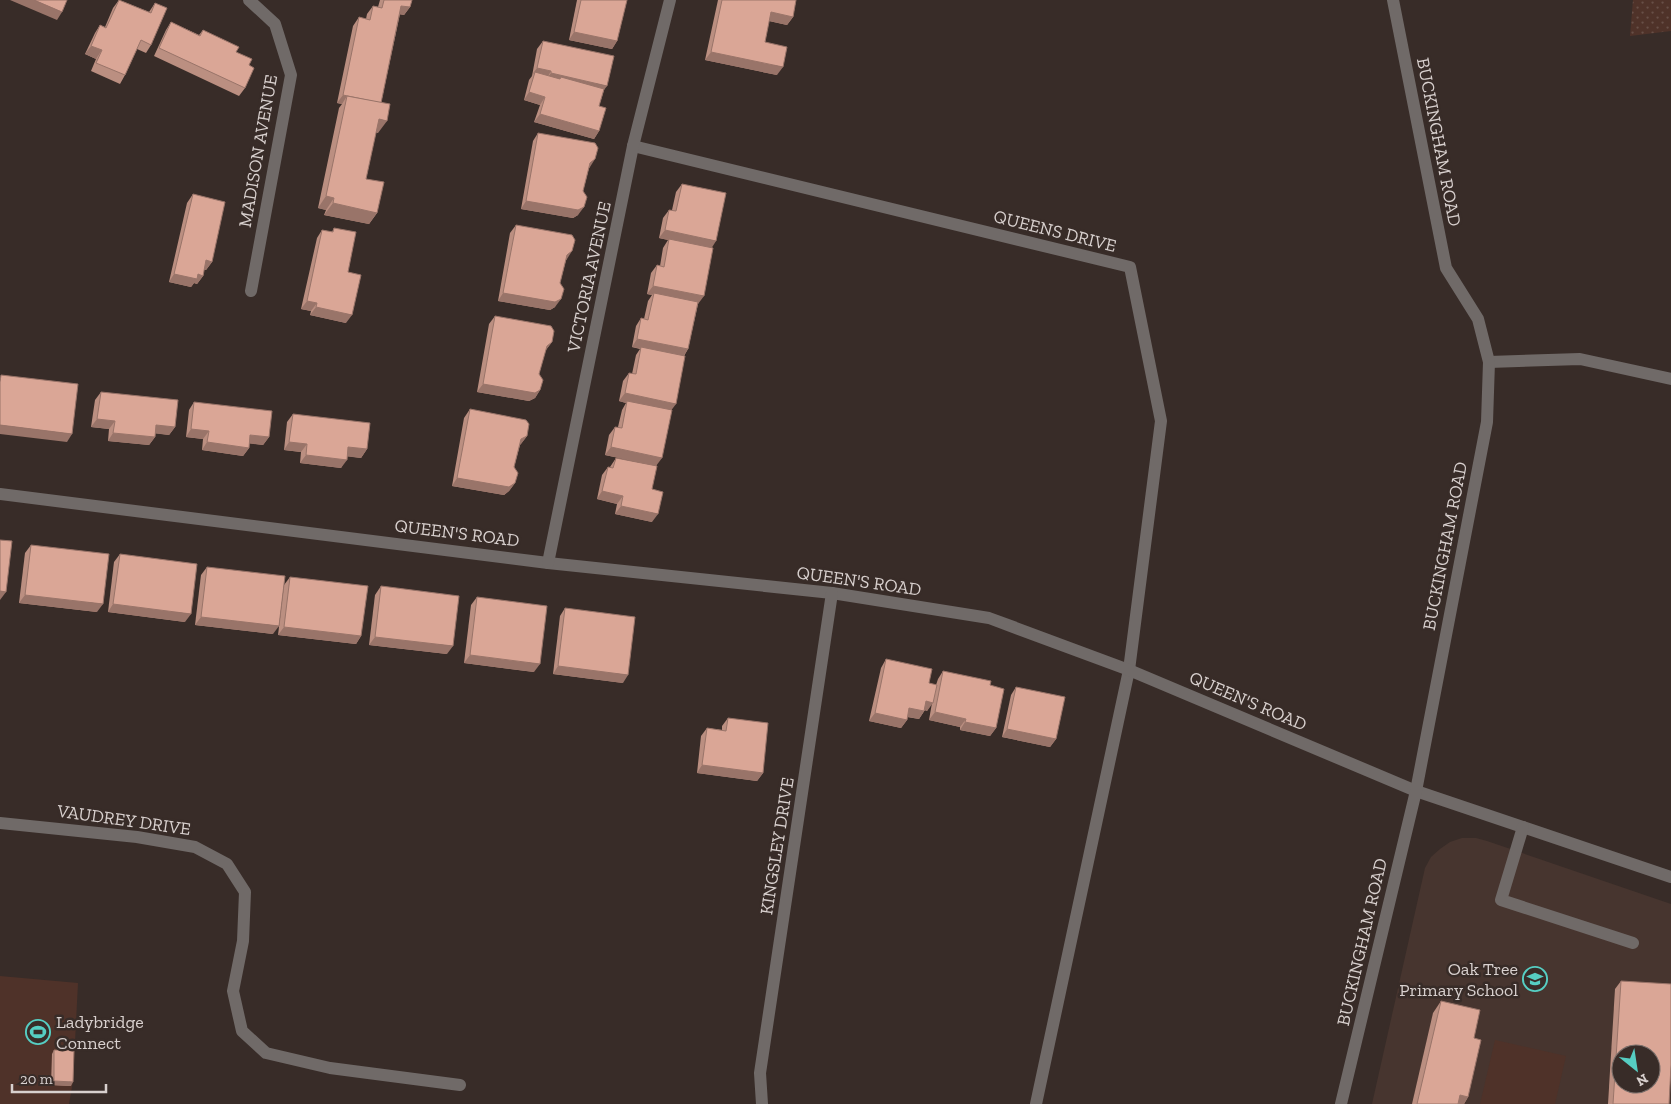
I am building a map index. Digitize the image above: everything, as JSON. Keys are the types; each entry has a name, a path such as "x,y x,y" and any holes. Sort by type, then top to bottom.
{"street":[{"name":"MADISON AVENUE","path":"249,0 275,24 291,75 251,291"},
{"name":"VICTORIA AVENUE","path":"548,562 633,146 670,0"},
{"name":"BUCKINGHAM ROAD","path":"1341,1104 1416,791 1487,422 1489,362 1478,320 1446,268 1393,0"},
{"name":"QUEENS DRIVE","path":"633,146 1130,267 1161,421 1129,670"},
{"path":"1489,362 1580,359 1671,379"},
{"name":"QUEEN'S ROAD","path":"0,494 548,562 832,593 989,618 1129,670 1416,791 1671,877"},
{"name":"KINGSLEY DRIVE","path":"762,1104 760,1073 832,593"},
{"path":"1036,1104 1129,670"},
{"name":"VAUDREY DRIVE","path":"0,823 137,837 195,847 227,864 245,892 243,941 233,990 242,1031 266,1053 330,1068 460,1085"},
{"path":"1523,827 1501,900 1633,943"}],"shaded area":[{"path":"1633,0 1671,0 1671,31 1630,36"},
{"name":"Oak Tree Primary School","path":"1462,838 1476,838 1671,904 1671,1104 1372,1104 1425,868 1431,857 1450,842"},
{"name":"Ladybridge Connect","path":"0,976 78,983 73,1081 69,1104 0,1104"},
{"path":"1495,1040 1566,1056 1555,1104 1480,1104"}],"building":[{"path":"34,0 67,0 62,12"},
{"path":"119,0 151,13 155,3 167,8 151,45 141,40 125,75 96,63 102,50 91,46 100,25 106,28"},
{"path":"384,0 412,0 410,7 401,6 381,103 343,95 359,17 370,20 373,6 382,8"},
{"path":"581,0 627,0 617,41 574,32"},
{"path":"722,0 796,0 793,17 771,12 765,42 787,47 783,67 711,52"},
{"path":"171,22 200,36 203,30 239,47 236,52 252,59 249,65 254,68 245,88 159,48"},
{"path":"543,41 614,56 607,86 537,68"},
{"path":"535,72 604,89 599,106 606,108 599,131 540,114 545,97 529,92"},
{"path":"347,96 390,104 387,121 379,119 366,179 384,182 377,213 333,203 334,198 326,196"},
{"path":"538,133 595,143 598,148 595,159 590,163 583,191 587,197 584,207 578,210 526,201"},
{"path":"682,184 726,193 716,241 665,230 669,210 676,211"},
{"path":"193,194 225,202 212,262 206,260 203,276 198,274 197,279 174,274"},
{"path":"516,225 572,235 575,240 572,251 567,255 560,283 564,289 561,299 555,302 503,293"},
{"path":"334,228 356,232 348,272 361,275 352,315 316,307 317,303 307,301 322,230 333,232"},
{"path":"669,239 713,248 704,296 653,286 657,265 664,267"},
{"path":"654,293 698,302 688,349 637,339 641,318 648,320"},
{"path":"495,316 551,326 554,331 552,342 547,346 539,374 543,380 540,390 535,393 483,384"},
{"path":"641,347 685,356 676,404 625,393 629,373 636,374"},
{"path":"1,375 78,384 72,434 0,425"},
{"path":"101,392 178,400 175,427 156,425 155,437 113,433 115,421 97,419"},
{"path":"627,401 672,410 662,458 611,447 615,427 622,428"},
{"path":"194,402 272,411 269,437 250,435 249,448 207,442 209,431 191,429"},
{"path":"470,409 526,420 529,424 527,436 521,439 514,467 518,473 515,483 509,487 457,478"},
{"path":"293,414 370,423 367,449 348,447 347,460 306,455 307,444 289,442"},
{"path":"616,458 657,466 652,489 663,492 658,514 621,506 623,496 602,491 608,467 613,468"},
{"path":"0,540 12,541 6,592 0,591"},
{"path":"31,545 109,554 103,604 25,595"},
{"path":"120,554 197,564 191,614 113,604"},
{"path":"207,567 285,576 279,626 201,617"},
{"path":"290,577 368,586 361,636 284,627"},
{"path":"381,586 459,596 453,646 375,637"},
{"path":"477,597 547,606 540,664 470,655"},
{"path":"565,608 635,617 628,675 558,666"},
{"path":"886,659 932,669 929,683 937,685 933,703 926,701 924,711 909,708 907,720 875,713"},
{"path":"943,671 991,681 990,685 1004,689 996,728 965,722 966,719 935,712"},
{"path":"1016,687 1065,697 1056,739 1007,729"},
{"path":"728,718 768,723 763,773 702,765 707,728 726,731"},
{"path":"1621,981 1671,984 1669,1104 1613,1104 1614,1094 1661,1094 1661,1044 1617,1044"},
{"path":"1441,1001 1480,1010 1474,1038 1481,1040 1468,1097 1460,1095 1458,1104 1417,1104"},
{"path":"54,1050 74,1050 73,1082 54,1081"}],"place":[{"name":"Oak Tree Primary School","path":"1535,979"},
{"name":"Ladybridge Connect","path":"38,1032"}]}
